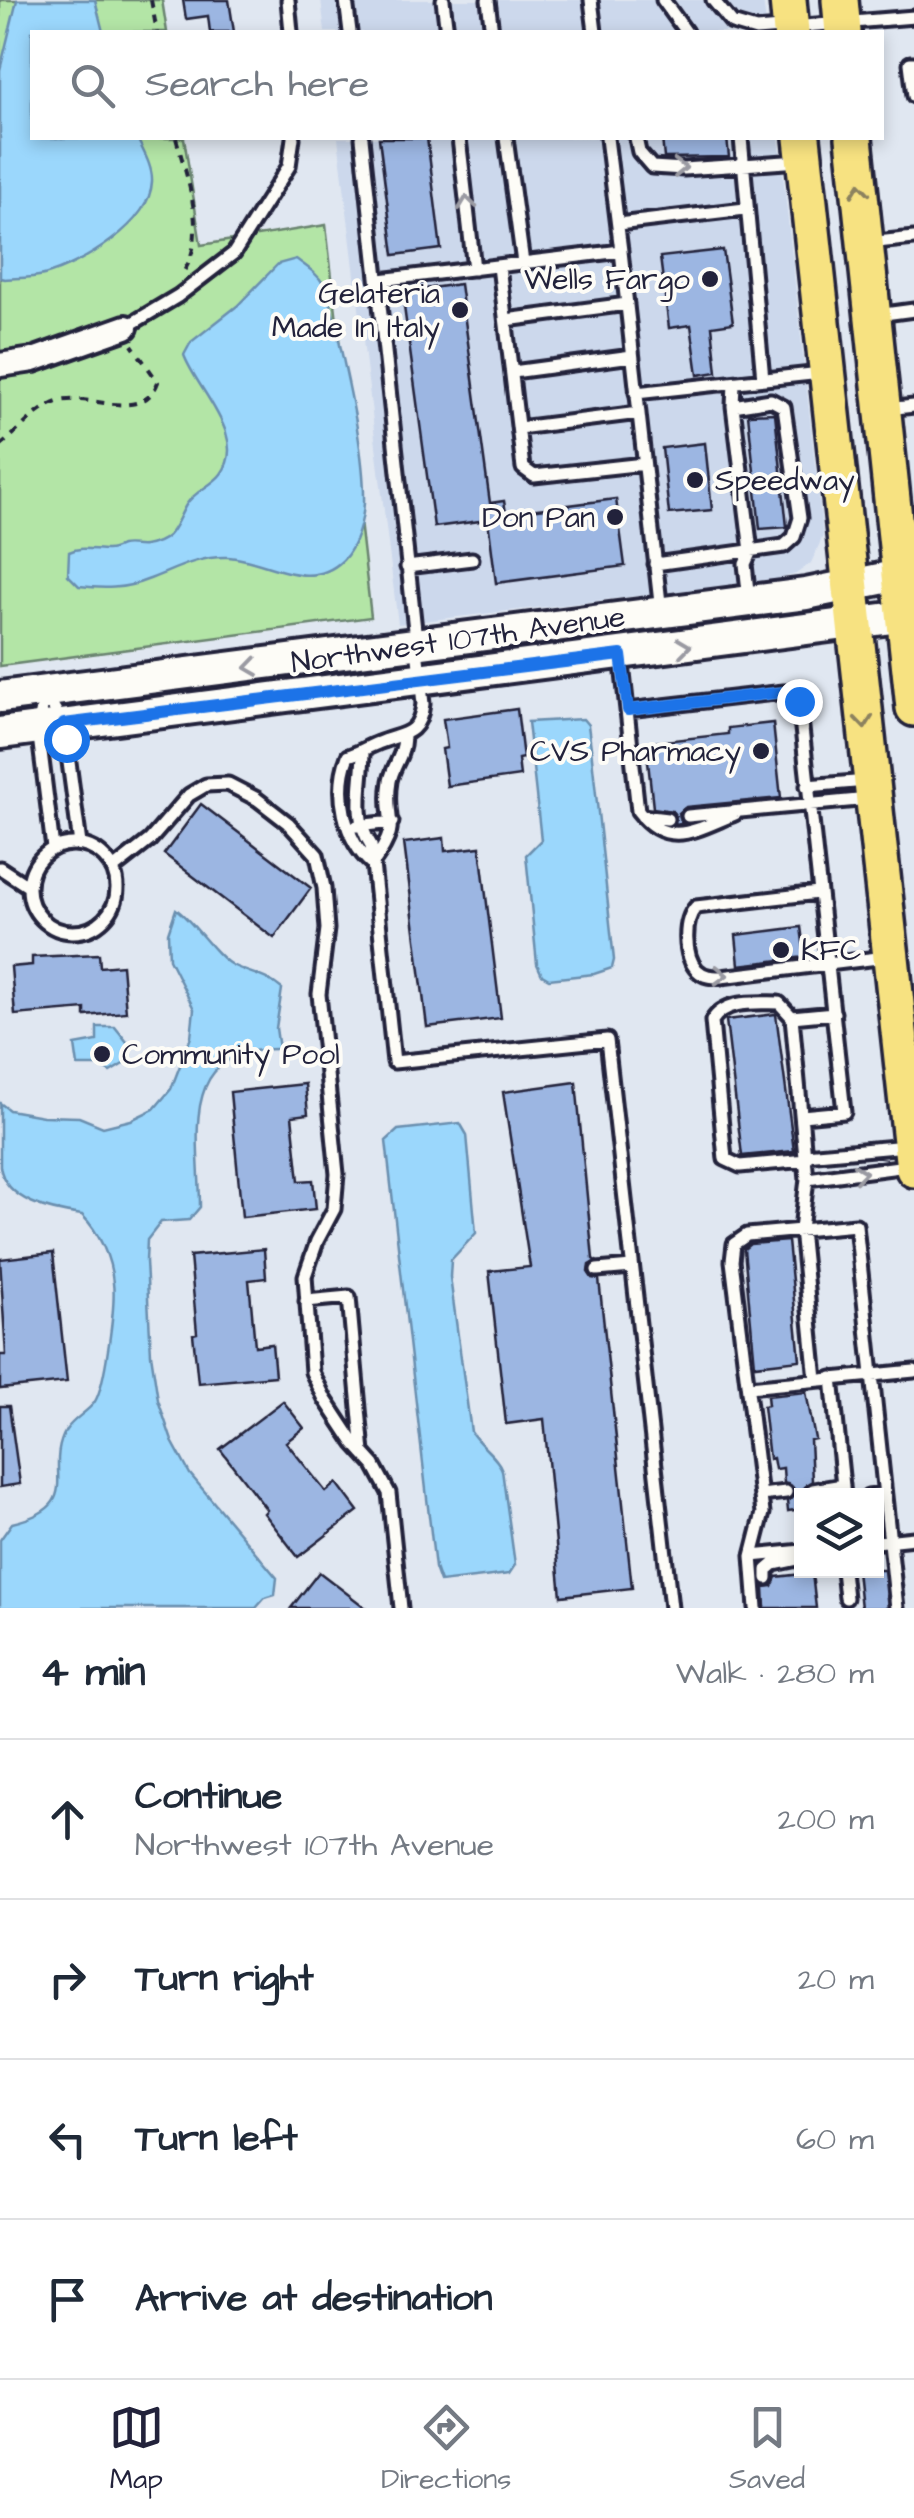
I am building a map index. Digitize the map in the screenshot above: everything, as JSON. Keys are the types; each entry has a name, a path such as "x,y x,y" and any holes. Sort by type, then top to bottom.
{"main road":[{"path":"854,140 873,315 898,407 914,708"},
{"path":"803,149 913,1161"},
{"name":"Northwest 107th Avenue","path":"0,698 749,601 907,573"},
{"name":"Northwest 107th Avenue","path":"0,733 909,616"}],"street":[{"path":"0,366 33,360 126,327"}],"lane":[{"path":"288,0 292,30"},
{"path":"346,0 350,30"},
{"path":"443,0 447,30"},
{"path":"488,0 492,30"},
{"path":"591,0 595,30"},
{"path":"662,0 684,30"},
{"path":"714,0 732,23 756,30 790,21 914,17"},
{"path":"914,62 910,63 914,96"},
{"path":"126,327 178,296 234,253 290,166 293,140"},
{"path":"362,140 380,280 422,712 416,726 404,737 379,742 348,756 343,772 348,828 353,844 372,864"},
{"path":"459,140 474,268"},
{"path":"506,140 523,263"},
{"path":"607,140 660,612"},
{"path":"636,140 639,152 652,167 743,165 803,149"},
{"path":"741,140 763,379"},
{"path":"618,224 745,209"},
{"path":"865,243 914,238"},
{"path":"380,280 621,251"},
{"path":"498,266 523,468 534,476 644,464"},
{"path":"506,320 627,304"},
{"path":"873,315 914,310"},
{"path":"512,372 632,356"},
{"path":"636,393 826,372"},
{"path":"734,383 733,406 752,551 744,564 749,601"},
{"path":"655,564 784,546 794,537 800,518 784,407 771,400 733,406"},
{"path":"519,428 639,413"},
{"path":"406,567 472,559"},
{"path":"621,655 638,811 651,827 671,833 693,830 735,814"},
{"path":"45,694 75,806 80,844"},
{"path":"45,694 51,726 48,809 54,848"},
{"path":"628,710 792,694 799,701 844,1112 802,1116"},
{"path":"372,864 388,842 392,822 391,776 404,756 404,737"},
{"path":"363,751 358,788 363,825 371,845 394,1062 607,1040 671,1608"},
{"path":"114,869 150,840 189,796 206,785 228,784 256,799 288,823 317,854 327,929 320,1008 337,1174 334,1208 305,1276 312,1372 325,1399 374,1465 388,1493 401,1608"},
{"path":"807,786 872,790"},
{"path":"688,816 809,806 872,790"},
{"path":"48,809 75,806"},
{"path":"642,816 667,818"},
{"path":"348,828 392,822"},
{"path":"80,844 105,857 114,869 118,884 116,900 98,926 66,932 39,917 31,903 29,887 36,864 54,848 80,844"},
{"path":"0,868 29,887"},
{"path":"818,893 700,906 691,912 687,924 691,958 701,974 721,978 890,956"},
{"path":"816,1380 801,1229 807,1179 805,1158 802,1116 792,1017 779,1003 729,1006 715,1015 711,1027 724,1154 729,1164 805,1158 913,1161"},
{"path":"792,1017 834,1014"},
{"path":"807,1179 913,1161"},
{"path":"756,1608 752,1556 762,1513 761,1495 732,1261 734,1244 747,1234 856,1224 883,1488"},
{"path":"598,1270 632,1267"},
{"path":"306,1301 348,1297 363,1453"},
{"path":"749,1387 914,1371"},
{"path":"832,1378 844,1488"},
{"path":"761,1495 786,1492"},
{"path":"884,1541 914,1538"},
{"path":"884,1545 897,1608"},
{"path":"752,1556 794,1554"},
{"path":"767,1578 767,1570 774,1564 794,1557"},
{"path":"846,1598 849,1578"}],"path":[{"path":"151,0 157,30"}],"shaded area":[{"path":"321,0 763,0 767,30 325,30"},
{"path":"338,140 779,140 823,536 811,563 796,574 774,580 398,624"}],"green space":[{"path":"0,0 162,0 167,30 30,30 30,140 184,140 201,245 326,225 371,617 0,666"}],"water":[{"path":"17,0 95,0 102,30 30,30 30,140 138,140 152,176 148,198 127,227 94,252 44,275 0,278 0,70"},
{"path":"296,259 315,274 327,291 356,419 364,503 358,533 348,555 330,570 316,574 301,575 242,559 216,557 130,585 79,586 68,575 69,552 144,546 162,540 172,531 189,500 221,474 228,460 225,429 184,355 191,342 237,306 278,264"},
{"path":"583,719 588,725 591,748 614,960 612,968 594,974 549,979 537,964 526,855 541,840 528,722"},
{"path":"176,909 226,961 282,989 276,1028 279,1049 246,1053 223,1063 209,1080 198,1126 200,1207 189,1220 161,1222 147,1240 146,1261 151,1354 158,1400 172,1441 190,1474 277,1578 275,1595 265,1598 256,1608 0,1608 0,1540 12,1523 35,1516 56,1497 60,1445 69,1426 94,1403 102,1381 113,1293 107,1255 82,1215 32,1202 20,1196 4,1178 0,1166 0,1103 9,1110 79,1117 103,1127 154,1109 171,1089 191,1037 194,1009 169,959 168,933"},
{"name":"Community Pool","path":"97,1027 115,1027 131,1047 125,1063 110,1072 100,1066 78,1066 75,1045 97,1041"},
{"path":"460,1123 467,1135 476,1233 451,1260 450,1277 471,1432 502,1470 515,1565 509,1574 440,1582 435,1568 386,1141 398,1130"}],"building":[{"path":"183,0 229,0 234,30 210,30 208,16 186,19"},
{"path":"379,140 427,140 441,249 394,255"},
{"path":"662,140 727,140 729,157 664,158"},
{"path":"723,250 733,323 712,326 717,372 698,375 691,325 669,328 660,257"},
{"path":"460,284 490,503 504,501 506,513 616,499 625,566 496,583 488,520 434,527 402,292"},
{"name":"Speedway","path":"775,413 787,527 760,529 748,414"},
{"path":"705,443 712,510 669,514 662,448"},
{"path":"517,709 523,758 518,759 520,776 447,786 443,719"},
{"path":"773,723 781,798 686,807 679,813 682,823 675,824 672,811 653,808 646,743 728,734 728,728"},
{"path":"201,804 311,888 274,938 164,854"},
{"path":"444,838 445,851 480,847 501,1018 427,1027 404,843"},
{"path":"801,927 805,957 739,965 736,935"},
{"path":"99,954 100,967 122,965 126,1012 85,1016 85,1009 15,1015 11,967 32,965 32,957"},
{"path":"776,1014 794,1151 742,1156 726,1020"},
{"path":"576,1082 596,1261 589,1265 588,1272 599,1279 632,1588 561,1596 544,1419 506,1424 489,1271 530,1267 503,1092"},
{"path":"305,1084 308,1114 292,1116 299,1181 313,1180 316,1209 242,1217 230,1092"},
{"path":"788,1241 800,1360 755,1365 744,1249 750,1244"},
{"path":"264,1249 266,1278 249,1280 255,1346 272,1344 275,1376 198,1383 190,1256"},
{"path":"53,1253 67,1382 0,1389 0,1355 6,1355 0,1259"},
{"path":"806,1392 815,1439 810,1440 812,1481 804,1488 794,1489 784,1483 783,1468 775,1469 773,1458 769,1459 763,1406 768,1405 767,1396"},
{"path":"283,1401 304,1428 286,1442 326,1492 337,1483 358,1511 298,1557 220,1449"},
{"path":"0,1406 9,1406 20,1484 0,1487"},
{"path":"794,1497 794,1510 788,1511 787,1501"},
{"path":"884,1570 888,1608 861,1608 858,1578 884,1578"},
{"path":"319,1572 366,1608 291,1608"},
{"path":"776,1577 813,1578 816,1608 765,1608 764,1587 772,1586"}],"place":[{"name":"Wells Fargo","path":"710,279"},
{"name":"Gelateria Made In Italy","path":"460,310"},
{"name":"Speedway","path":"695,480"},
{"name":"Don Pan","path":"615,517"},
{"name":"CVS Pharmacy","path":"761,751"},
{"name":"KFC","path":"781,950"},
{"name":"Community Pool","path":"102,1054"}],"route":[{"path":"66,739 64,724 621,655 628,710 784,692 799,701"}]}
